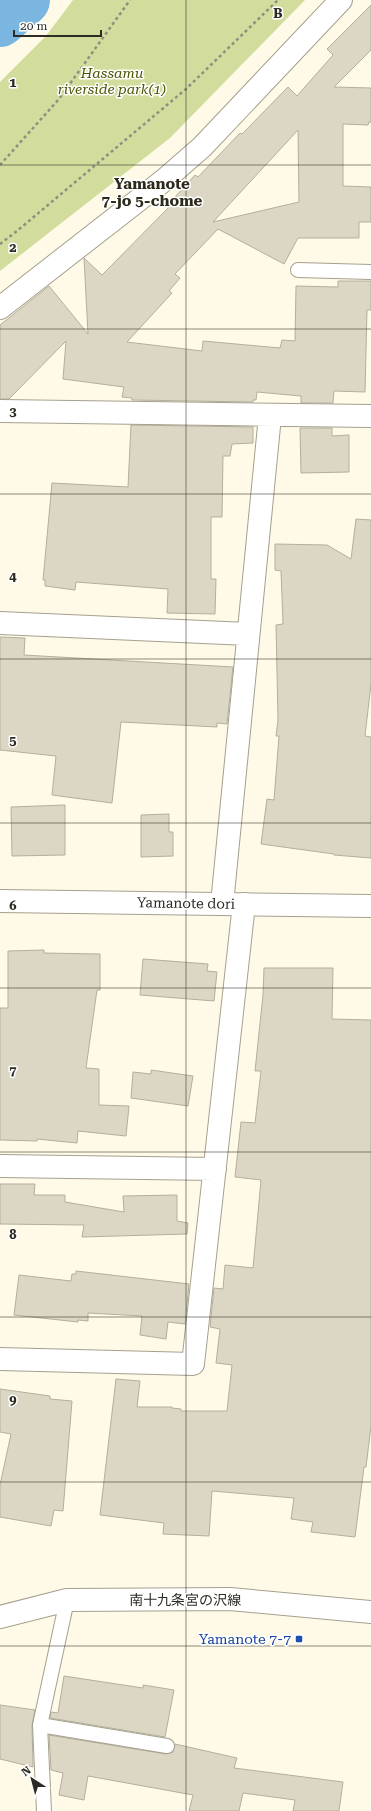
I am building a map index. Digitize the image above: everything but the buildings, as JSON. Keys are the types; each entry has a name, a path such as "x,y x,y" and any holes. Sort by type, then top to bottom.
{"street":[{"path":"0,308 163,181 202,147 341,0"},
{"path":"0,411 270,416 371,416"},
{"path":"222,904 270,416"},
{"path":"0,623 248,634"},
{"name":"Yamanote dori","path":"0,901 371,906"},
{"path":"0,1359 193,1364 244,904"},
{"path":"0,1166 215,1169"},
{"name":"南十九条宮の沢線","path":"0,1617 67,1600 230,1599 371,1612"}],"lane":[{"path":"298,270 371,272"},
{"path":"44,1811 40,1725 67,1600"},
{"path":"40,1725 167,1746"}],"path":[{"path":"0,165 59,99 130,0"},
{"path":"0,244 18,231 186,89 278,0"}],"green space":[{"name":"Hassamu riverside park(1)","path":"73,0 305,0 170,138 0,271 0,82 46,36"}],"waterway":[{"path":"0,21 24,0"}],"place":[{"name":"Yamanote 7-7","path":"299,1639"}],"district":[{"name":"Yamanote 7-jo 5-chome","path":"152,192"}]}
